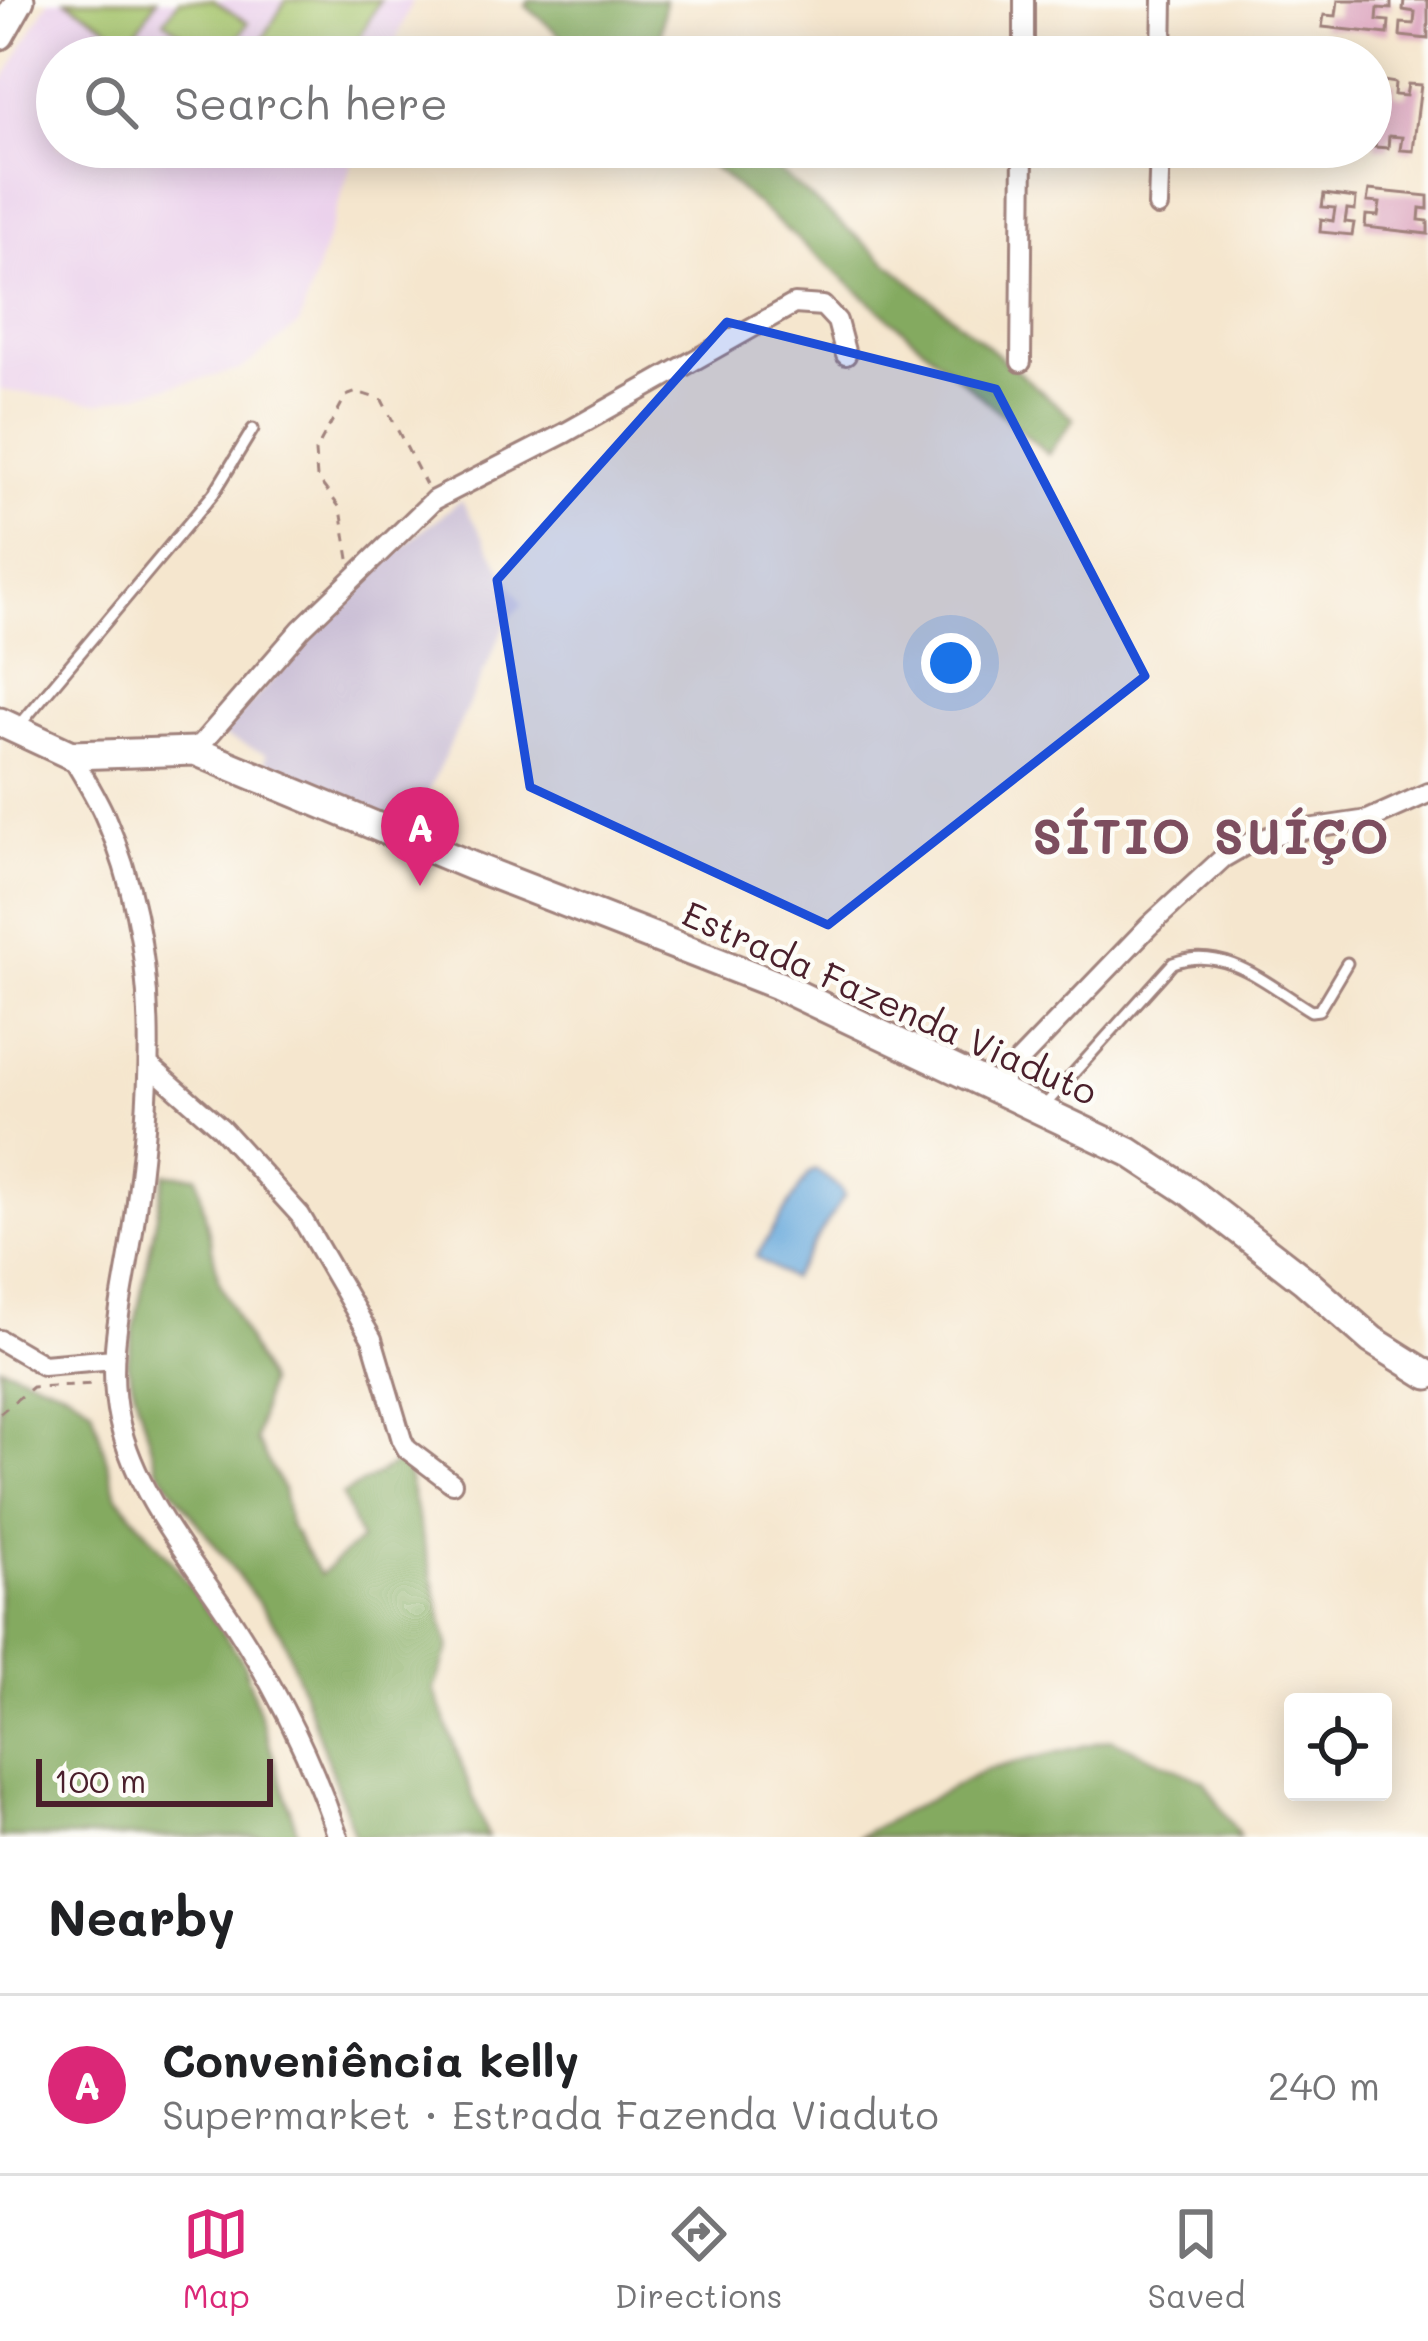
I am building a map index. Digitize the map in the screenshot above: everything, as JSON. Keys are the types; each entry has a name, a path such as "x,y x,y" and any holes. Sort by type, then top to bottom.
{"street":[{"path":"1024,0 1024,36"},
{"path":"1162,36 1163,0"},
{"path":"1021,362 1023,168"},
{"path":"1158,206 1159,168"},
{"path":"195,751 350,579 434,500 565,433 794,304 823,306 837,321 846,355"},
{"name":"Estrada Fazenda Viaduto","path":"7,726 71,755 195,751 557,900 732,964 1129,1152 1190,1192 1372,1340 1428,1375"},
{"path":"71,755 105,816 140,927 148,975 149,1065 136,1213 114,1359 113,1383 128,1452 141,1481 276,1696 338,1837"},
{"path":"994,1087 1148,926 1223,858 1281,833 1368,820 1428,794"},
{"path":"149,1065 221,1128 300,1215 373,1339 407,1449 452,1483"},
{"path":"0,1340 44,1365 114,1359"}],"lane":[{"path":"7,726 214,493 253,429"},
{"path":"1042,1108 1173,963 1193,956 1232,963 1311,1011 1325,1002 1347,963"}],"path":[{"path":"350,579 341,509 313,466 315,452 346,396 357,392 382,400 434,500"},
{"path":"0,1413 32,1387 113,1383"}],"highlighted area":[{"path":"727,322 996,389 1145,676 828,925 530,787 497,580"}],"shaded area":[{"path":"49,0 413,0 398,36 36,36 36,168 350,168 299,325 240,370 99,403 0,390 0,86"},
{"path":"461,500 523,604 507,622 410,831 265,767 266,754 220,735 386,560"}],"green space":[{"path":"66,0 157,0 133,36 122,36"},
{"path":"179,0 213,0 248,23 239,36 186,36 164,21"},
{"path":"286,0 380,0 360,36 265,36"},
{"path":"529,0 665,0 661,36 561,36 526,6"},
{"path":"714,168 775,168 1074,419 1048,454"},
{"path":"165,1174 197,1176 219,1281 267,1382 256,1440 283,1489 289,1524 320,1575 360,1540 342,1495 404,1459 449,1649 434,1689 488,1837 355,1837 282,1634 157,1468 127,1364"},
{"path":"0,1366 69,1392 92,1408 117,1496 173,1563 243,1662 299,1837 0,1837"},
{"path":"1111,1739 1204,1781 1240,1837 857,1837 986,1770"}],"water":[{"path":"816,1170 844,1196 791,1279 756,1257 809,1173"}],"building":[{"path":"1338,0 1391,0 1391,9 1378,8 1377,20 1389,21 1388,34 1322,27 1324,15 1336,16"},
{"path":"1404,0 1428,0 1428,39 1400,36 1401,23 1414,24 1415,12 1403,10"},
{"path":"1392,82 1394,95 1406,96 1408,84 1421,85 1413,151 1400,150 1402,137 1392,136"},
{"path":"1369,190 1428,196 1428,209 1420,208 1419,220 1428,221 1428,234 1365,227 1366,215 1378,216 1380,203 1367,202"},
{"path":"1324,194 1356,198 1355,210 1347,209 1345,222 1354,223 1352,235 1320,232 1321,219 1333,221 1335,208 1322,207"}],"place":[{"name":"Conveniência kelly","path":"420,886"}],"district":[{"name":"SÍTIO SUÍÇO","path":"1212,837"}]}
